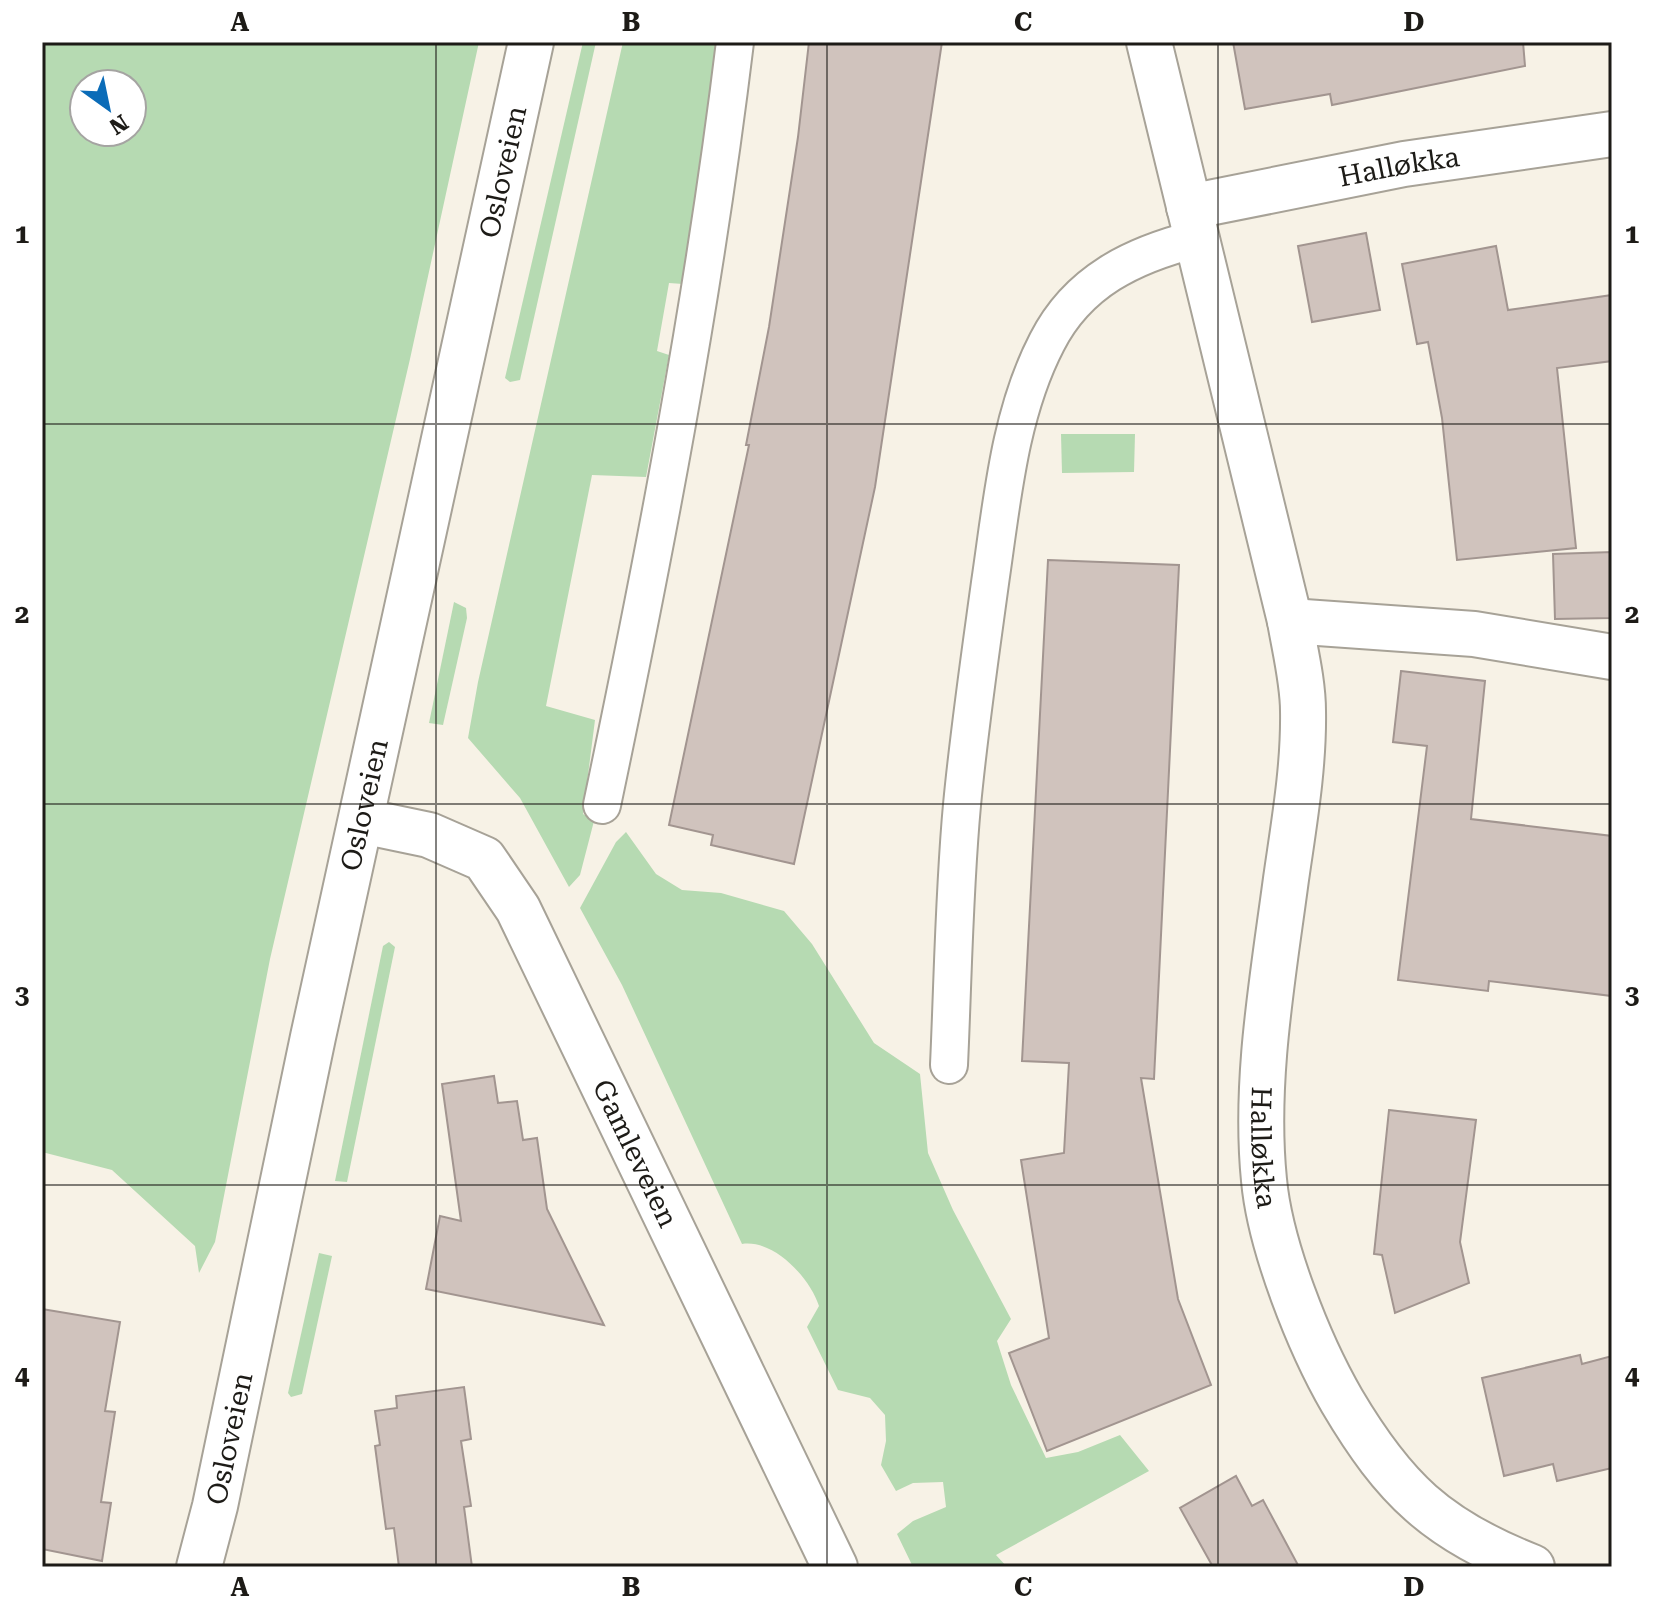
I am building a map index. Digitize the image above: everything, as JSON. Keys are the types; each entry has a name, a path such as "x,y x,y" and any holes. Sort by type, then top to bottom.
{"street":[{"name":"Osloveien","path":"199,1567 215,1506 313,1037 531,42"},
{"name":"Halløkka","path":"1149,42 1290,621 1303,709 1301,773 1269,1005 1264,1099 1264,1181 1285,1269 1319,1362 1384,1467 1430,1513 1480,1547 1532,1567"},
{"name":"Halløkka","path":"1192,223 1404,164 1612,134"},
{"path":"1290,621 1474,634 1612,657"},
{"name":"Gamleveien","path":"362,821 429,835 484,859 518,909 835,1567"}],"lane":[{"path":"602,805 655,555 718,186 735,42"},
{"path":"949,1065 962,806 1006,468 1024,400 1047,341 1073,304 1101,277 1192,223"}],"green space":[{"path":"42,42 479,42 410,359 270,959 215,1242 199,1273 195,1246 112,1170 42,1152"},
{"path":"583,42 596,42 520,380 510,382 505,378"},
{"path":"623,42 720,42 711,123 683,284 669,283 657,351 669,355 646,477 592,475 546,706 595,720 583,814 594,821 580,875 569,887 520,798 468,738 478,682"},
{"path":"1061,434 1135,434 1134,472 1062,473"},
{"path":"454,602 466,608 467,618 443,725 429,723"},
{"path":"626,832 656,874 682,890 721,893 784,911 812,944 874,1043 920,1074 928,1153 953,1210 1011,1319 997,1341 1011,1385 1046,1458 1078,1452 1120,1435 1149,1471 996,1555 1007,1567 913,1567 897,1534 913,1521 946,1507 943,1482 913,1483 896,1491 881,1465 886,1441 885,1415 870,1398 838,1390 807,1327 819,1306 808,1284 778,1254 754,1244 742,1244 622,985 580,908 616,842"},
{"path":"389,942 395,947 347,1182 335,1181 383,946"},
{"path":"319,1253 332,1256 302,1394 291,1397 288,1393"}],"building":[{"path":"809,42 942,42 875,487 794,864 711,845 713,835 669,825 749,445 746,445 769,327 798,137"},
{"path":"1233,42 1523,42 1525,66 1332,105 1330,94 1245,109"},
{"path":"1366,233 1380,310 1312,322 1298,246"},
{"path":"1496,246 1508,310 1612,295 1612,361 1557,368 1576,548 1457,560 1442,418 1428,342 1417,344 1402,264"},
{"path":"1612,552 1612,618 1555,619 1553,554"},
{"path":"1048,560 1179,565 1154,1079 1141,1078 1178,1299 1211,1385 1047,1451 1009,1353 1049,1338 1021,1160 1064,1153 1069,1063 1022,1061"},
{"path":"1401,671 1485,681 1471,819 1612,836 1612,996 1489,981 1488,991 1398,980 1427,746 1393,742"},
{"path":"494,1076 498,1103 517,1101 523,1140 537,1138 547,1209 604,1325 426,1289 440,1216 461,1221 442,1084"},
{"path":"1389,1110 1476,1120 1460,1242 1469,1283 1395,1313 1382,1255 1374,1254"},
{"path":"42,1309 120,1322 105,1411 115,1412 101,1502 111,1503 102,1561 42,1549"},
{"path":"1580,1355 1582,1364 1612,1356 1612,1468 1557,1481 1553,1464 1504,1476 1482,1378"},
{"path":"464,1387 471,1439 461,1441 471,1506 464,1507 472,1567 399,1567 394,1528 386,1529 375,1446 380,1445 375,1411 397,1408 396,1396"},
{"path":"1236,1476 1252,1506 1263,1500 1299,1567 1213,1567 1180,1508"}]}
